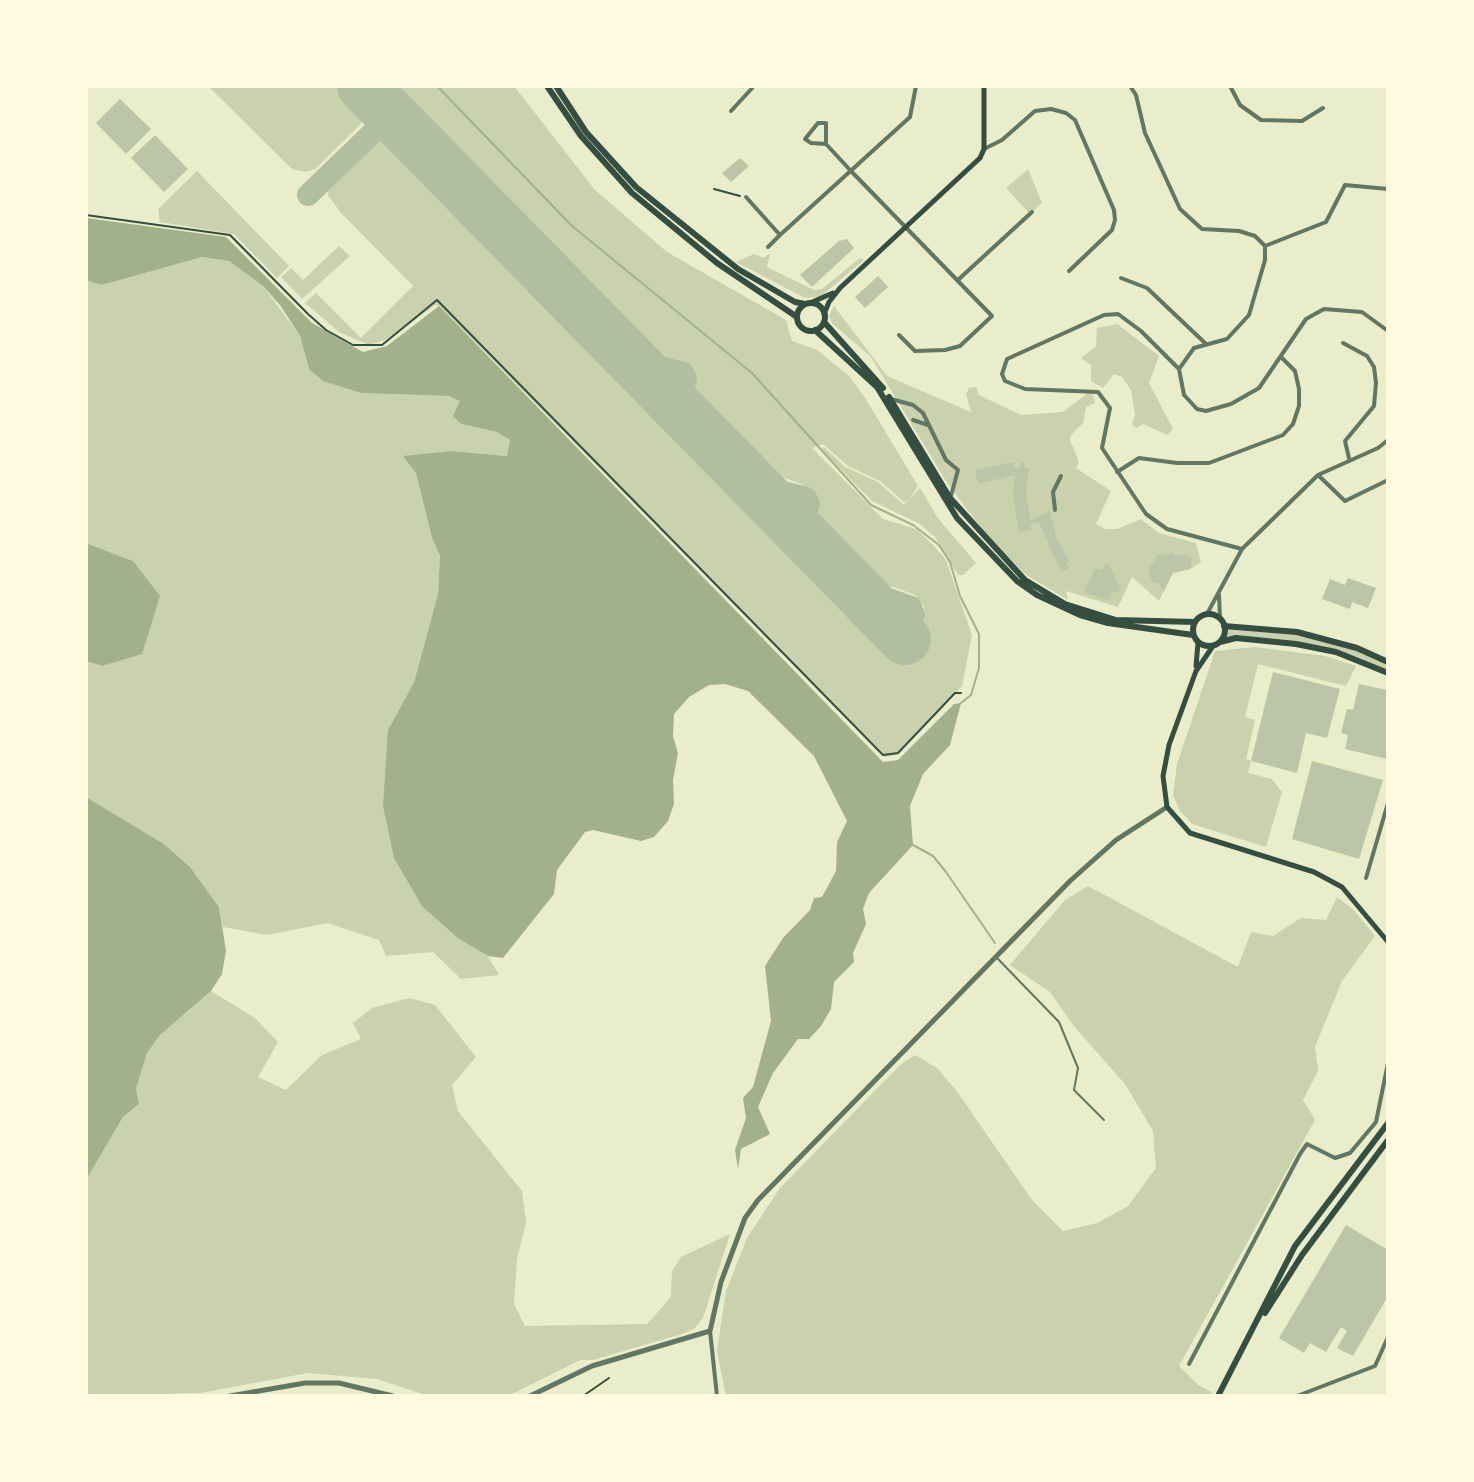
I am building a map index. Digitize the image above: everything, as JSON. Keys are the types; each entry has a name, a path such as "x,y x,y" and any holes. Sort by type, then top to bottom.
{"main road":[{"path":"547,86 581,136 632,193 725,270 797,317 803,329 815,330 877,387 957,518 1017,581 1080,615 1108,623 1193,635"},
{"path":"556,86 586,132 636,187 738,269 798,304 818,305 824,318 891,399 950,498 1025,580 1065,604 1116,620 1195,622 1207,614 1220,618 1224,626 1220,642"},
{"path":"815,330 840,288 980,158 984,149 984,86"},
{"path":"797,317 808,304 840,288"},
{"path":"1195,622 1193,635 1198,643 1196,671"},
{"path":"1224,626 1297,632 1329,639 1388,662"},
{"path":"1388,673 1336,652 1310,647 1236,638 1220,642 1213,646 1196,671 1169,745 1163,776 1167,807 1190,833 1314,872 1342,887 1388,942"},
{"path":"1198,643 1213,646"},
{"path":"1218,1396 1295,1246 1388,1123"},
{"path":"1244,1346 1302,1255 1388,1140"}],"street":[{"path":"731,111 754,86"},
{"path":"768,247 910,117 916,86"},
{"path":"1130,86 1136,95 1145,133 1180,209 1202,229 1239,231 1255,236 1265,246 1265,260 1249,315 1227,339 1194,348 1179,369"},
{"path":"1230,86 1240,105 1261,120 1302,121 1323,108"},
{"path":"984,149 1002,140 1035,111 1051,109 1066,113 1075,120 1114,210 1115,220 1112,230 1069,271"},
{"path":"826,144 811,143 805,139 818,123 826,123 826,144 992,316 960,346 945,350 915,351 899,335"},
{"path":"1265,246 1326,222 1345,185 1355,183 1388,189"},
{"path":"746,197 780,235"},
{"path":"959,279 1032,212"},
{"path":"1121,278 1147,288 1205,343"},
{"path":"1242,549 1156,523 1102,448 1110,415 1105,397 1090,389 1012,386 1005,381 1002,367 1007,359 1104,315 1118,314 1141,331 1179,369 1184,395 1197,409 1206,411 1245,398 1259,388 1306,319 1324,309 1344,307 1362,312 1388,331"},
{"path":"1343,343 1367,356 1374,367 1376,383 1374,406 1345,441 1349,458"},
{"path":"1117,472 1139,458 1209,463 1283,435 1293,424 1299,406 1295,371 1281,357"},
{"path":"891,399 920,409 946,460 958,470 950,498"},
{"path":"913,420 928,425"},
{"path":"1207,614 1242,549 1318,475 1349,458 1378,448 1388,440"},
{"path":"1318,475 1345,501 1388,480"},
{"path":"1055,510 1053,492 1061,476"},
{"path":"1220,592 1220,618"},
{"path":"1366,878 1388,803"},
{"path":"717,1396 710,1331 721,1282 745,1218 994,955 1116,840 1167,807"},
{"path":"1189,1364 1300,1154 1307,1144 1335,1158 1350,1153 1376,1122 1388,1063"},
{"path":"530,1396 592,1366 710,1331"},
{"path":"1297,1396 1375,1366 1388,1337"},
{"path":"230,1396 305,1383 339,1383 393,1396"}],"lane":[{"path":"994,955 1059,1022 1078,1068 1074,1090 1104,1120"}],"path":[{"path":"714,189 746,197"},
{"path":"86,215 230,235 308,314 353,345 382,345 437,300 883,755 898,753 955,693 961,693"},
{"path":"583,1396 609,1378"}],"shaded area":[{"path":"208,86 337,86 355,104 362,119 360,125 315,169 305,172 292,169"},
{"path":"392,86 514,86 595,190 667,252 786,320 792,341 817,350 848,375 864,396 918,486 909,500 904,502 880,481 848,466 823,444 812,448 883,519 916,529 946,560 972,635 962,686 897,755 885,757 439,306 435,305 391,338 369,345 339,332 305,303 316,293 361,338 413,286 341,213 328,195 328,184 372,141 391,141 895,655 925,624 924,606 915,595 877,581 818,524 816,497 802,484 770,473 691,394 696,376 684,363 650,353"},
{"path":"1028,169 1042,203 1030,214 1006,188"},
{"path":"197,171 289,266 277,278 234,234 160,222 158,209"},
{"path":"86,218 226,237 312,323 363,352 387,346 439,306 883,762 898,760 954,704 961,703 950,745 923,774 910,806 913,845 869,893 863,909 866,924 853,953 854,962 834,982 831,1009 821,1026 809,1039 798,1039 773,1073 758,1107 770,1134 741,1149 738,1169 735,1150 746,1118 743,1098 753,1087 771,1021 765,966 783,938 810,910 814,898 822,897 836,871 837,842 847,821 814,756 748,691 725,684 709,685 689,697 674,714 673,736 678,753 673,780 674,804 668,821 654,837 641,841 593,830 585,832 557,870 554,894 503,958 488,956 459,939 422,906 394,858 383,806 388,730 414,682 438,594 440,556 432,538 416,473 403,456 452,451 507,456 510,440 497,432 461,424 453,416 460,401 449,396 361,393 323,381 309,369 300,336 280,305 263,286 229,261 202,257 102,285 86,280"},
{"path":"339,246 350,256 302,299 281,277 291,268 303,280"},
{"path":"770,253 767,267 814,290 822,289 860,258 864,260 820,297 805,298 736,262 754,254 764,258"},
{"path":"202,257 229,261 263,286 300,336 309,369 361,393 449,396 461,401 461,424 497,432 510,440 508,456 452,451 416,472 432,538 440,556 438,594 414,682 388,730 459,939 488,956 499,975 461,979 433,952 386,956 379,940 327,923 267,935 223,927 219,907 190,867 164,844 86,797 86,661 102,666 133,561 86,543 86,280 102,285"},
{"path":"834,306 887,376 971,412 966,394 969,388 976,387 979,395 1021,415 1063,412 1088,393 1093,395 1095,403 1086,407 1083,423 1070,440 1079,462 1076,468 1111,491 1096,524 1105,529 1117,529 1141,519 1159,533 1196,543 1201,562 1190,569 1173,573 1159,601 1132,577 1118,607 1066,591 1068,600 1025,574 990,539 947,483 871,357 832,323 829,316"},
{"path":"1117,324 1159,356 1149,383 1173,429 1167,435 1143,424 1136,428 1132,424 1135,415 1131,390 1122,377 1114,374 1103,388 1091,381 1091,365 1081,358 1096,346 1097,328"},
{"path":"824,447 845,467 878,482 904,505 920,488 937,517 976,563 963,575 958,575 935,537 920,524 872,501 828,456 822,449"},
{"path":"86,543 133,561 160,596 142,654 102,666 86,661"},
{"path":"1229,629 1297,632 1329,639 1388,662 1388,673 1336,652 1227,637"},
{"path":"1255,647 1325,656 1356,666 1346,686 1258,664 1245,717 1255,720 1246,759 1251,761 1248,773 1272,779 1282,792 1266,847 1192,824 1180,811 1173,795 1177,764 1215,651"},
{"path":"86,797 164,844 190,867 219,907 226,951 222,974 211,991 160,1035 147,1053 136,1089 139,1104 123,1117 86,1180"},
{"path":"1088,886 1238,967 1251,932 1273,936 1301,918 1326,920 1337,897 1354,910 1375,936 1342,981 1315,1047 1318,1071 1303,1100 1315,1120 1179,1366 1198,1385 1212,1392 1210,1396 726,1396 717,1351 726,1291 747,1238 780,1188 901,1064 915,1055 937,1068 956,1090 1032,1200 1063,1231 1097,1223 1128,1206 1156,1168 1153,1131 1125,1084 1073,1025 1050,992 1010,965 1065,900"},
{"path":"211,991 255,1018 278,1042 258,1077 286,1090 322,1055 361,1039 353,1023 372,1008 409,998 435,1005 476,1057 452,1085 458,1111 522,1191 526,1223 517,1259 514,1304 525,1326 647,1324 671,1297 672,1271 681,1257 730,1234 703,1318 694,1329 682,1334 593,1360 580,1360 508,1396 429,1396 377,1379 308,1373 200,1393 86,1396 86,1180 123,1117 139,1104 136,1089 147,1053 160,1035"}],"building":[{"path":"120,99 151,129 126,154 96,123"},
{"path":"155,135 188,169 164,192 131,158"},
{"path":"740,158 749,166 731,182 722,173"},
{"path":"847,239 854,248 812,287 800,275 839,241"},
{"path":"878,276 888,287 865,308 855,297"},
{"path":"1013,462 1015,468 1020,468 1021,462 1025,463 1024,468 1029,468 1026,497 1031,520 1050,511 1056,537 1069,561 1066,562 1069,568 1061,572 1039,522 1030,525 1032,530 1019,533 1013,495 1015,475 978,484 975,470"},
{"path":"1171,552 1176,556 1186,554 1192,558 1190,569 1173,573 1164,590 1157,582 1153,583 1148,571 1158,554 1168,555"},
{"path":"1108,563 1121,591 1112,593 1109,600 1088,594 1085,590 1095,568 1100,570"},
{"path":"1348,578 1376,588 1368,608 1352,602 1350,609 1322,599 1330,579 1345,585"},
{"path":"1273,672 1340,689 1327,738 1306,733 1297,773 1251,761"},
{"path":"1359,684 1387,690 1387,759 1345,749 1348,735 1341,733 1347,709 1353,710"},
{"path":"1312,761 1383,780 1359,859 1292,839"},
{"path":"1346,1225 1388,1250 1388,1296 1353,1356 1337,1348 1347,1331 1341,1327 1326,1352 1310,1343 1304,1353 1279,1338"}],"waterway":[{"path":"437,86 572,226 752,373 871,505 913,525 939,545 950,562 960,596 979,634 979,668 971,695 961,703"},
{"path":"913,845 933,856 995,943"}],"taxiway":[{"path":"308,195 391,115 384,86"},
{"path":"631,359 683,373 686,379 681,392 669,398 658,394 652,382"},
{"path":"753,484 806,498 809,504 804,517 792,523 781,520 775,507"},
{"path":"854,587 911,607 914,615 907,627 895,630 883,624 878,612"}],"runway":[{"path":"363,86 905,639"}]}
